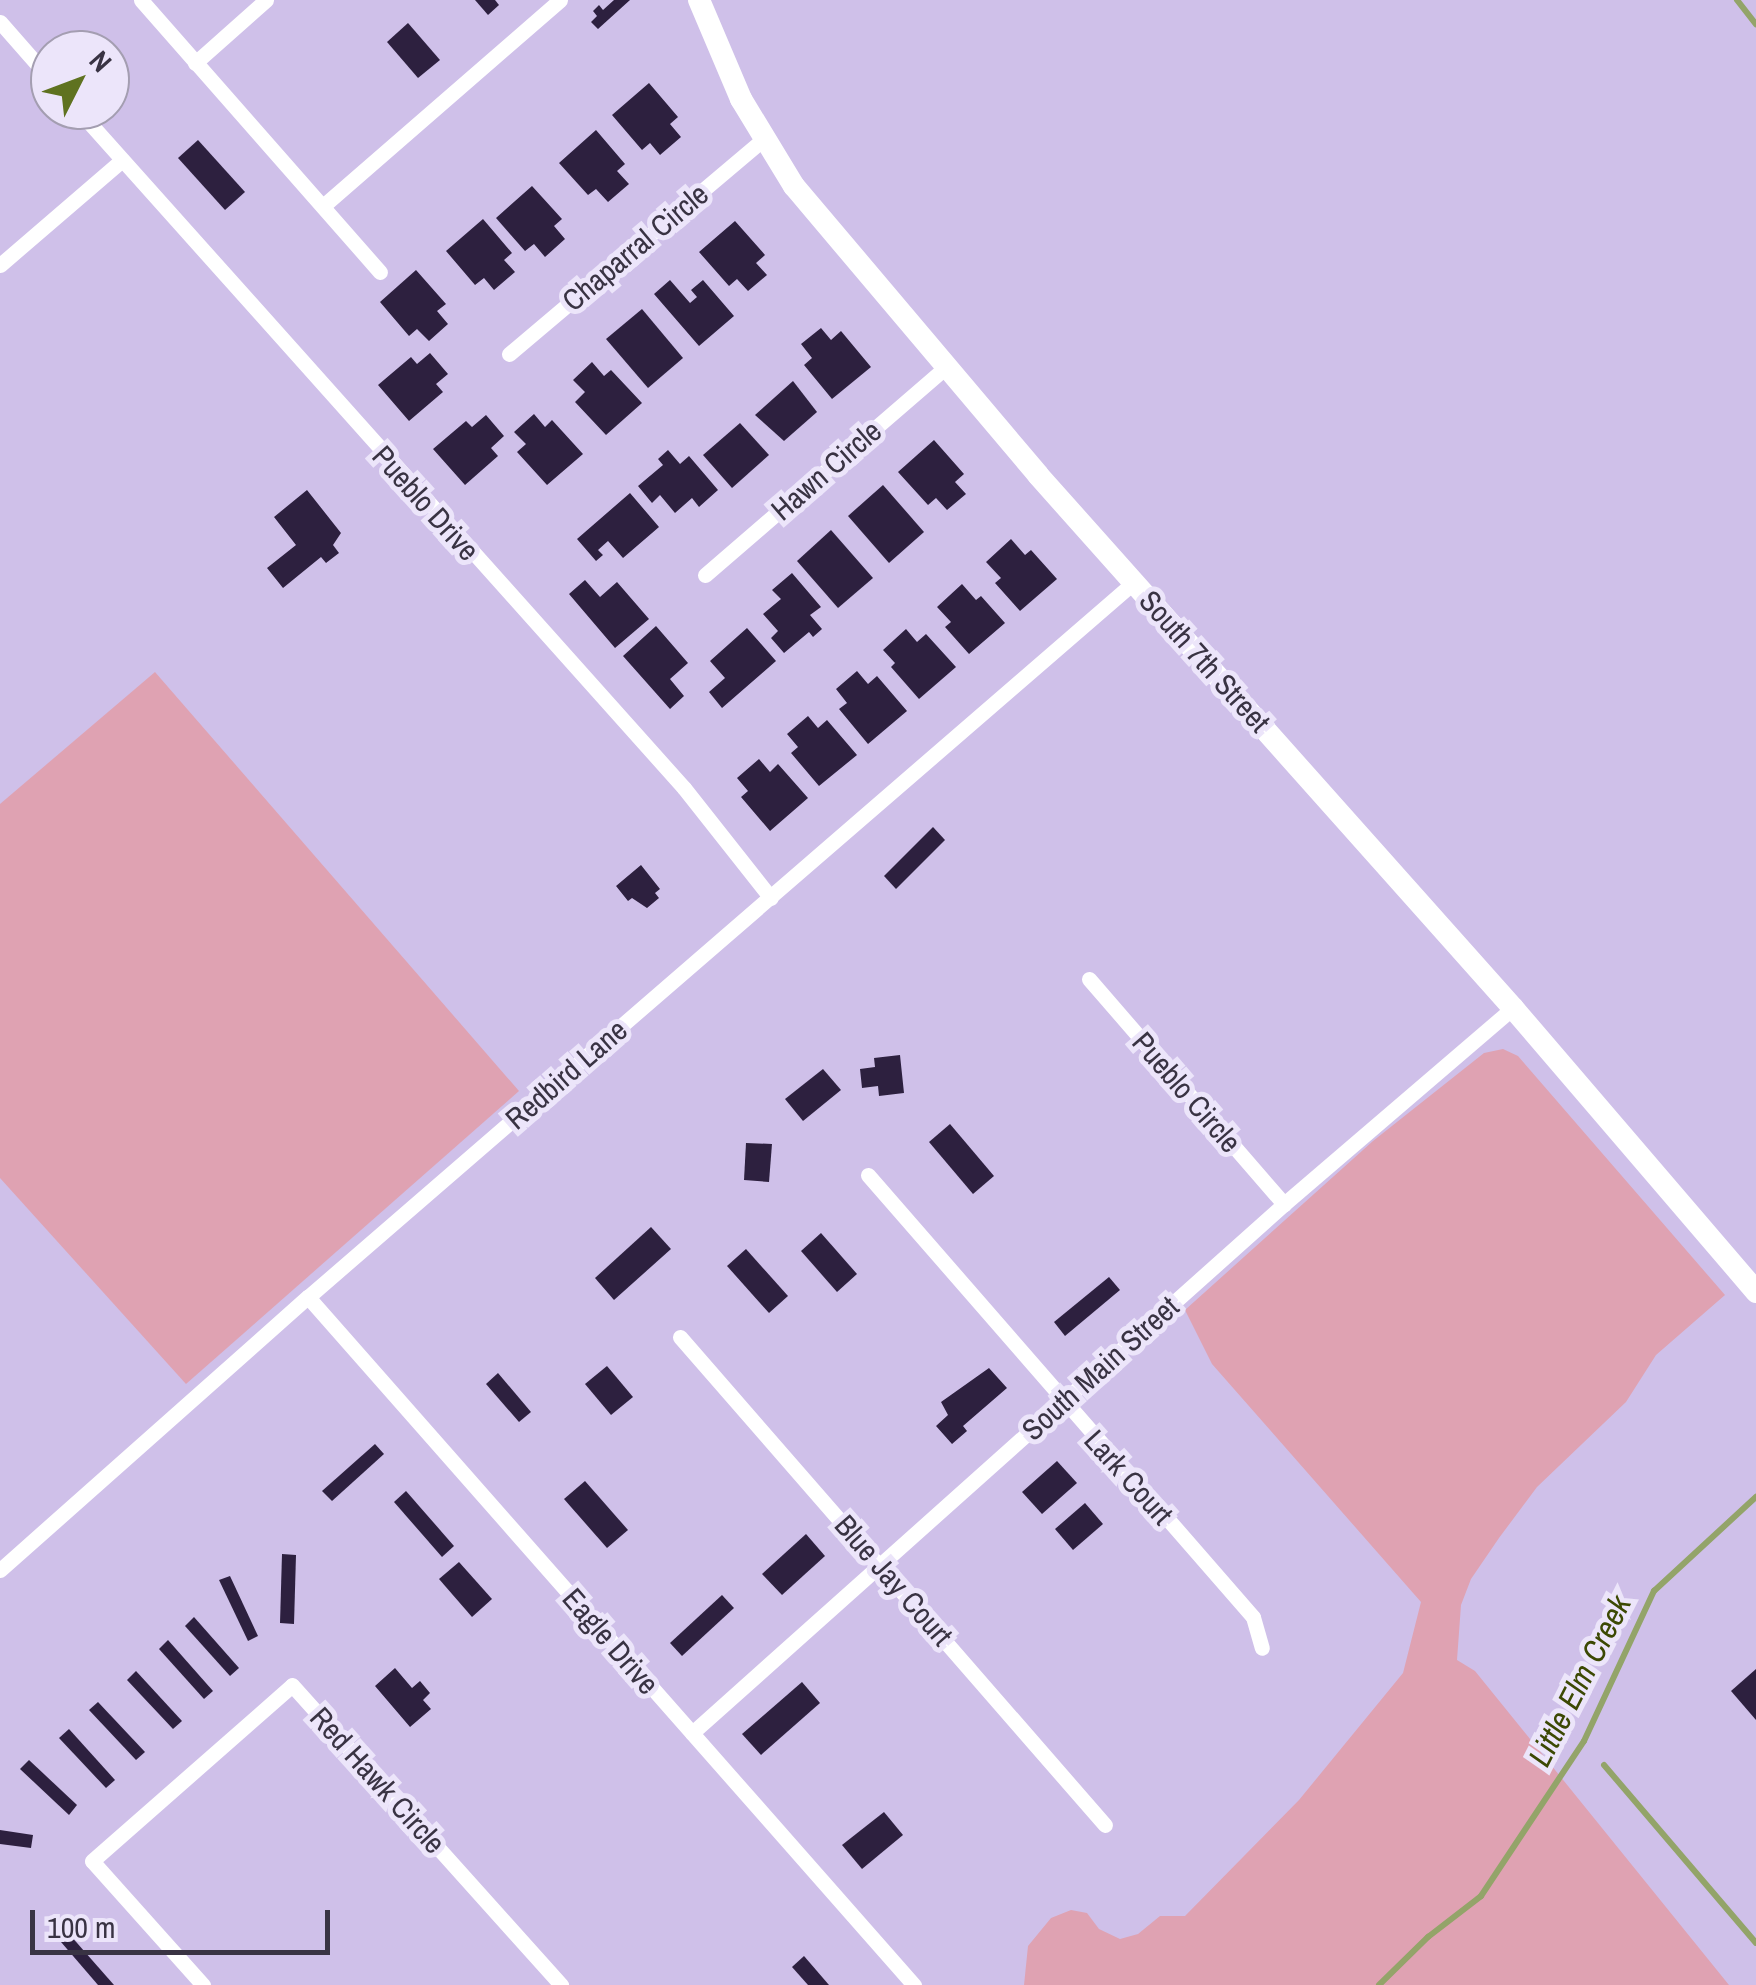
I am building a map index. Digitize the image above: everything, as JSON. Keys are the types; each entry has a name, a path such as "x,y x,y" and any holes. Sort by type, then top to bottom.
{"main road":[{"name":"South 7th Street","path":"699,0 720,56 762,140 794,186 1134,582 1513,1008 1756,1292"}],"street":[{"path":"141,0 380,272"},
{"path":"195,63 266,0"},
{"path":"323,206 560,0"},
{"path":"0,22 30,56"},
{"name":"Pueblo Drive","path":"96,130 684,788 771,898"},
{"name":"Chaparral Circle","path":"509,354 762,140"},
{"path":"0,264 122,160"},
{"name":"Hawn Circle","path":"705,575 947,366"},
{"name":"Redbird Lane","path":"0,1570 308,1297 1134,582"},
{"name":"Pueblo Circle","path":"1090,979 1284,1204"},
{"name":"South Main Street","path":"692,1733 1284,1204 1513,1008"},
{"name":"Lark Court","path":"868,1175 1252,1617 1262,1648"},
{"name":"Eagle Drive","path":"308,1297 914,1985"},
{"name":"Blue Jay Court","path":"680,1337 882,1564 1104,1825"},
{"name":"Red Hawk Circle","path":"203,1985 92,1861 292,1684 562,1985"}],"shaded area":[{"path":"155,672 519,1091 186,1384 0,1178 0,804"},
{"path":"1503,1049 1518,1056 1725,1295 1656,1355 1626,1402 1537,1487 1499,1538 1471,1579 1461,1605 1457,1660 1475,1671 1729,1985 1024,1985 1028,1946 1051,1918 1071,1910 1087,1913 1099,1929 1120,1939 1138,1934 1160,1916 1185,1916 1299,1800 1403,1673 1421,1602 1212,1364 1185,1310 1373,1141 1484,1053"}],"building":[{"path":"475,0 495,0 499,5 488,15"},
{"path":"614,0 630,0 598,29 591,22 597,16 593,11 599,5 603,10"},
{"path":"408,23 440,60 418,78 387,42"},
{"path":"649,83 678,117 670,124 681,137 660,155 650,143 642,150 612,115"},
{"path":"596,130 625,164 617,171 629,184 608,202 596,189 588,195 559,163"},
{"path":"198,140 245,192 225,210 178,158"},
{"path":"532,186 562,219 554,226 565,239 545,257 534,244 525,251 496,218"},
{"path":"483,219 512,253 504,260 515,272 494,290 484,278 475,285 446,251"},
{"path":"735,221 765,255 756,263 767,275 748,291 737,279 729,286 699,252"},
{"path":"416,270 446,304 437,311 448,324 429,341 417,329 409,336 380,302"},
{"path":"670,280 690,303 697,297 691,290 703,280 734,316 699,346 654,294"},
{"path":"642,309 683,358 648,388 606,339"},
{"path":"821,328 831,340 841,331 871,367 832,399 804,365 812,358 801,344"},
{"path":"430,353 448,374 436,384 443,392 409,421 378,385 411,357 417,364"},
{"path":"592,362 604,376 611,370 642,403 606,435 575,402 585,392 573,380"},
{"path":"793,381 817,412 784,441 755,415"},
{"path":"534,414 545,427 552,420 583,454 547,485 517,452 526,444 514,432"},
{"path":"486,415 504,436 491,448 498,456 465,485 433,449 466,421 472,427"},
{"path":"740,423 769,455 732,488 703,455"},
{"path":"934,440 964,474 955,482 966,494 947,510 936,498 928,505 898,472"},
{"path":"668,450 680,464 689,456 718,490 699,507 692,498 675,513 660,495 652,503 638,486 663,465 658,459"},
{"path":"883,485 924,532 889,563 848,516"},
{"path":"307,490 341,533 333,545 339,553 326,563 321,557 283,588 267,568 296,545 274,517"},
{"path":"630,493 659,527 623,558 608,541 598,550 603,555 596,561 577,539"},
{"path":"831,530 873,578 838,608 797,561"},
{"path":"1011,539 1025,555 1031,550 1057,579 1020,611 995,583 1001,578 986,562"},
{"path":"792,573 821,607 810,615 822,629 813,637 809,632 784,653 771,638 778,631 763,614 781,599 772,590"},
{"path":"585,580 600,597 617,582 649,619 615,648 569,594"},
{"path":"962,584 976,600 981,596 1005,623 969,654 945,627 951,622 937,607"},
{"path":"656,626 688,663 670,679 684,696 670,709 623,656"},
{"path":"747,628 776,661 722,708 709,692 725,678 710,661"},
{"path":"906,629 917,642 926,634 956,667 919,699 891,667 895,663 883,650"},
{"path":"857,671 868,684 877,676 907,711 868,744 839,709 847,703 836,689"},
{"path":"808,716 818,728 827,720 857,755 819,786 791,753 798,747 787,734"},
{"path":"759,759 770,772 778,764 808,798 770,831 741,797 748,791 737,778"},
{"path":"933,827 945,840 896,889 884,876"},
{"path":"641,865 660,889 655,893 659,898 647,908 632,898 628,901 616,886"},
{"path":"900,1055 904,1093 879,1096 878,1086 862,1088 860,1069 875,1067 874,1058"},
{"path":"823,1069 841,1090 803,1121 785,1099"},
{"path":"950,1124 994,1176 973,1194 929,1142"},
{"path":"746,1143 772,1144 769,1182 744,1180"},
{"path":"651,1227 671,1249 614,1300 595,1278"},
{"path":"821,1233 857,1274 837,1292 801,1251"},
{"path":"746,1249 788,1296 769,1313 727,1266"},
{"path":"1109,1277 1120,1290 1065,1336 1054,1322"},
{"path":"607,1366 633,1397 611,1415 585,1384"},
{"path":"989,1368 1007,1388 963,1426 967,1431 952,1444 936,1426 948,1415 941,1402"},
{"path":"498,1373 531,1412 519,1422 486,1384"},
{"path":"375,1444 384,1454 332,1501 322,1491"},
{"path":"1057,1461 1077,1483 1042,1514 1022,1492"},
{"path":"585,1481 628,1530 607,1548 564,1499"},
{"path":"406,1491 454,1546 442,1557 394,1502"},
{"path":"1085,1503 1103,1524 1073,1550 1055,1529"},
{"path":"806,1534 825,1556 782,1595 762,1574"},
{"path":"282,1554 296,1555 294,1624 280,1623"},
{"path":"459,1562 492,1599 472,1617 439,1579"},
{"path":"230,1576 258,1636 248,1641 219,1580"},
{"path":"722,1595 734,1608 682,1656 670,1643"},
{"path":"194,1617 239,1668 230,1676 185,1626"},
{"path":"168,1640 213,1691 204,1699 159,1649"},
{"path":"395,1668 412,1688 420,1681 430,1693 423,1700 431,1709 410,1727 375,1686"},
{"path":"1756,1669 1756,1720 1731,1691"},
{"path":"136,1671 182,1721 173,1729 127,1680"},
{"path":"802,1682 820,1703 761,1755 742,1734"},
{"path":"98,1702 145,1752 136,1760 89,1710"},
{"path":"69,1729 115,1780 106,1788 59,1738"},
{"path":"29,1760 77,1805 69,1815 20,1769"},
{"path":"884,1812 903,1835 862,1869 842,1845"},
{"path":"0,1830 33,1835 31,1848 0,1844"},
{"path":"70,1935 114,1985 98,1985 61,1942"},
{"path":"804,1956 829,1985 808,1985 792,1967"}],"waterway":[{"name":"Little Elm Creek","path":"1737,0 1756,24"},
{"name":"Little Elm Creek","path":"1379,1985 1428,1937 1481,1896 1584,1741 1654,1591 1756,1497"},
{"path":"1604,1765 1756,1943"}]}
